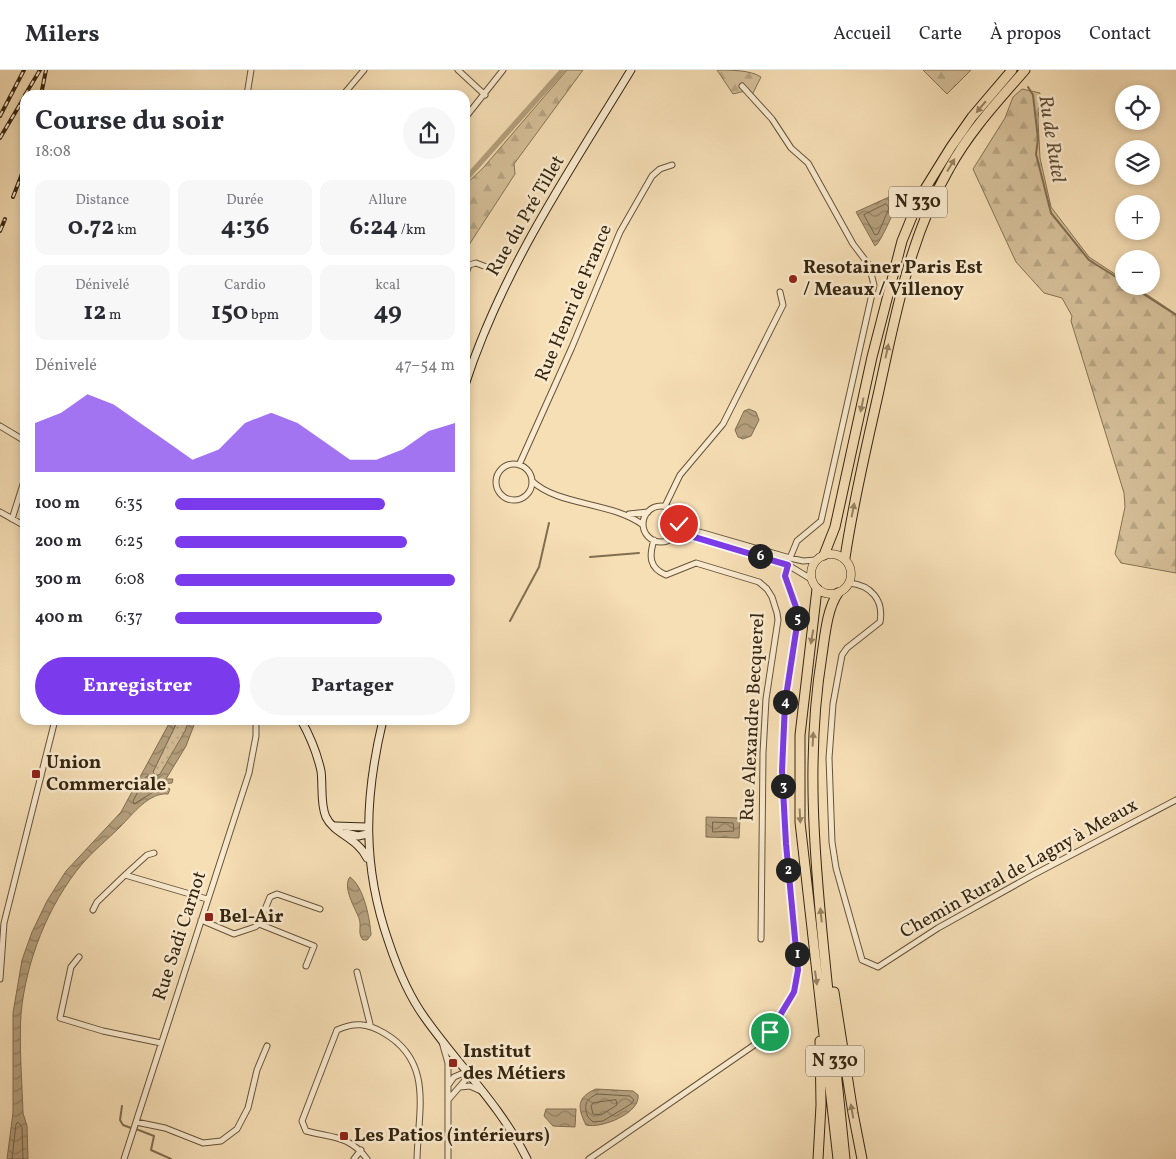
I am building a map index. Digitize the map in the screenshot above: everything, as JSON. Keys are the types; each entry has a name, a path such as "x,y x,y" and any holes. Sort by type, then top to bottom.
{"highway":[{"name":"N 330","path":"824,555 835,527 876,338 902,241 920,197 950,147 972,117 1012,70"},
{"name":"N 330","path":"845,558 854,502 896,314 920,231 939,186 964,144 1025,70"},
{"name":"N 330","path":"817,589 818,599 804,698 798,769 800,822 807,895 838,1159"},
{"name":"N 330","path":"838,593 824,640 813,742 813,810 825,964 845,1159"},
{"path":"825,964 833,988 862,1158"},
{"path":"818,1159 822,1021"}],"main road":[{"path":"845,558 835,554 824,555 816,560 811,572 811,579 817,589 827,594 838,593 850,584"},
{"name":"N 330","path":"845,558 852,570 850,584"}],"street":[{"path":"248,90 251,70"},
{"path":"347,90 364,70"},
{"path":"458,70 485,95"},
{"path":"470,112 504,70"},
{"name":"Rue du Pré Tillet","path":"470,371 492,312 520,253 631,70"},
{"path":"742,86 772,119 791,148 808,163 853,244 870,265 874,285 820,521 797,541 790,558"},
{"name":"Rue Henri de France","path":"519,465 572,347 620,232 652,176 660,169 672,164"},
{"path":"470,265 476,263 497,271"},
{"path":"666,506 680,475 695,454 723,424 737,398 783,305 780,292"},
{"path":"0,426 20,438"},
{"path":"532,482 529,492 520,499 509,499 500,492 497,486 498,475 502,470 513,465 519,465 528,471 532,482 547,492"},
{"path":"529,492 547,492 624,514 643,525"},
{"path":"12,519 20,494"},
{"path":"624,514 648,512 656,507 666,506 675,513 679,524 676,535"},
{"path":"0,512 20,523"},
{"path":"648,512 643,525 646,534 654,540 666,541 676,535 694,537 788,565 811,579"},
{"path":"679,524 689,530 790,558 803,561 816,560"},
{"name":"Rue Alexandre Becquerel","path":"654,540 651,555 652,565 659,572 666,574 696,563 759,582 767,589 777,613 766,700 763,744 761,939"},
{"path":"589,1159 760,1041 776,1024 794,992 798,970 786,844 782,771 785,703 797,625 797,610 785,576 788,565"},
{"name":"Chemin Rural de Lagny à Meaux","path":"850,584 861,584 875,594 881,614 880,622 846,648 842,655 833,704 829,758 832,842 836,868 859,955 862,960 878,967 938,928 1025,879 1176,800"},
{"path":"0,979 4,923 54,725"},
{"name":"Rue Sadi Carnot","path":"124,1159 249,773 255,743 256,725"},
{"path":"303,725 315,750 321,771 324,810 332,825 363,850 370,863"},
{"path":"382,725 372,774 367,831 377,910 407,988 424,1018 468,1071 516,1136 527,1159"},
{"path":"332,825 367,831"},
{"path":"339,830 358,836 367,831"},
{"path":"93,910 96,902 147,855 154,853"},
{"path":"125,875 207,899"},
{"path":"200,920 234,934 260,924 270,897 278,894 320,909"},
{"path":"260,924 314,946 306,966"},
{"path":"79,957 71,967 60,1018 103,1031 161,1043"},
{"path":"357,972 370,1024"},
{"path":"360,982 368,980"},
{"path":"367,1159 361,1150 350,1142 306,1131 302,1121 337,1030 349,1024 370,1024 387,1034 402,1047 413,1061 419,1076 420,1088 417,1159"},
{"path":"442,1040 448,1062 448,1159"},
{"path":"136,1122 165,1128 203,1144 221,1141 237,1129 248,1108 257,1070 267,1046"},
{"path":"448,1085 454,1076 468,1071"},
{"path":"448,1100 467,1078 468,1071"},
{"path":"460,1087 475,1087 484,1093"},
{"path":"354,1159 361,1150"}],"green space":[{"path":"567,70 583,70 514,164 515,174 470,243 470,180 483,168"},
{"path":"717,70 734,70 761,77 752,95 749,90 733,94"},
{"path":"923,70 971,70 947,94"},
{"path":"1022,89 1040,93 1038,120 1040,158 1051,207 1089,257 1115,274 1115,295 1148,295 1176,314 1176,573 1121,563 1115,554 1125,507 1124,493 1071,321 1072,316 1062,298 1044,293 1016,262 973,169 1005,118 1013,97"},
{"path":"176,725 188,725 160,775 155,775 153,772"}],"water":[{"path":"900,192 902,195 881,238 875,246 856,212"},
{"path":"749,409 756,412 759,420 751,436 743,439 738,437 735,430 744,411"},
{"path":"168,725 176,725 153,772 157,776 160,774 187,725 194,725 186,746 166,779 173,779 172,783 163,784 163,786 170,789 168,794 154,796 148,800 86,859 59,897 41,934 28,974 21,1014 20,1051 23,1113 27,1126 28,1159 7,1159 13,1113 13,1013 22,960 32,932 47,901 66,871 121,812"},
{"path":"706,817 740,818 739,838 706,837"},
{"path":"350,877 363,896 371,935 367,940 363,940 361,937 359,918 348,892 347,886"},
{"path":"596,1089 633,1091 638,1095 637,1102 633,1108 619,1118 601,1125 586,1125 580,1108 582,1099 585,1095"},
{"path":"546,1109 576,1109 575,1127 553,1126 544,1116"}],"waterway":[{"path":"470,174 563,70"},
{"name":"Ru de Rutel","path":"1028,87 1033,95 1038,139 1036,154 1051,213 1089,260 1115,276"},
{"name":"Ru de Rutel","path":"1145,295 1176,315"},
{"path":"510,621 539,567 549,523"},
{"path":"590,557 639,553"},
{"path":"122,1106 120,1120 123,1125 131,1128"},
{"path":"136,1129 154,1136 151,1150 171,1159"}],"railway":[{"path":"0,116 24,70"},
{"path":"28,90 40,70"},
{"path":"42,90 46,70"},
{"path":"0,138 20,104"},
{"path":"13,197 20,179"},
{"path":"0,231 5,219"}],"place":[{"name":"Resotainer Paris Est / Meaux / Villenoy","path":"793,279"},
{"name":"Union Commerciale","path":"36,774"},
{"name":"Bel-Air","path":"209,917"},
{"name":"Institut des Métiers","path":"453,1063"},
{"name":"Les Patios (intérieurs)","path":"344,1136"}],"route":[{"path":"679,524 676,535 694,537 788,565 785,576 797,610 797,625 785,703 782,771 786,844 798,970 794,992 782,1015 770,1032"}]}
